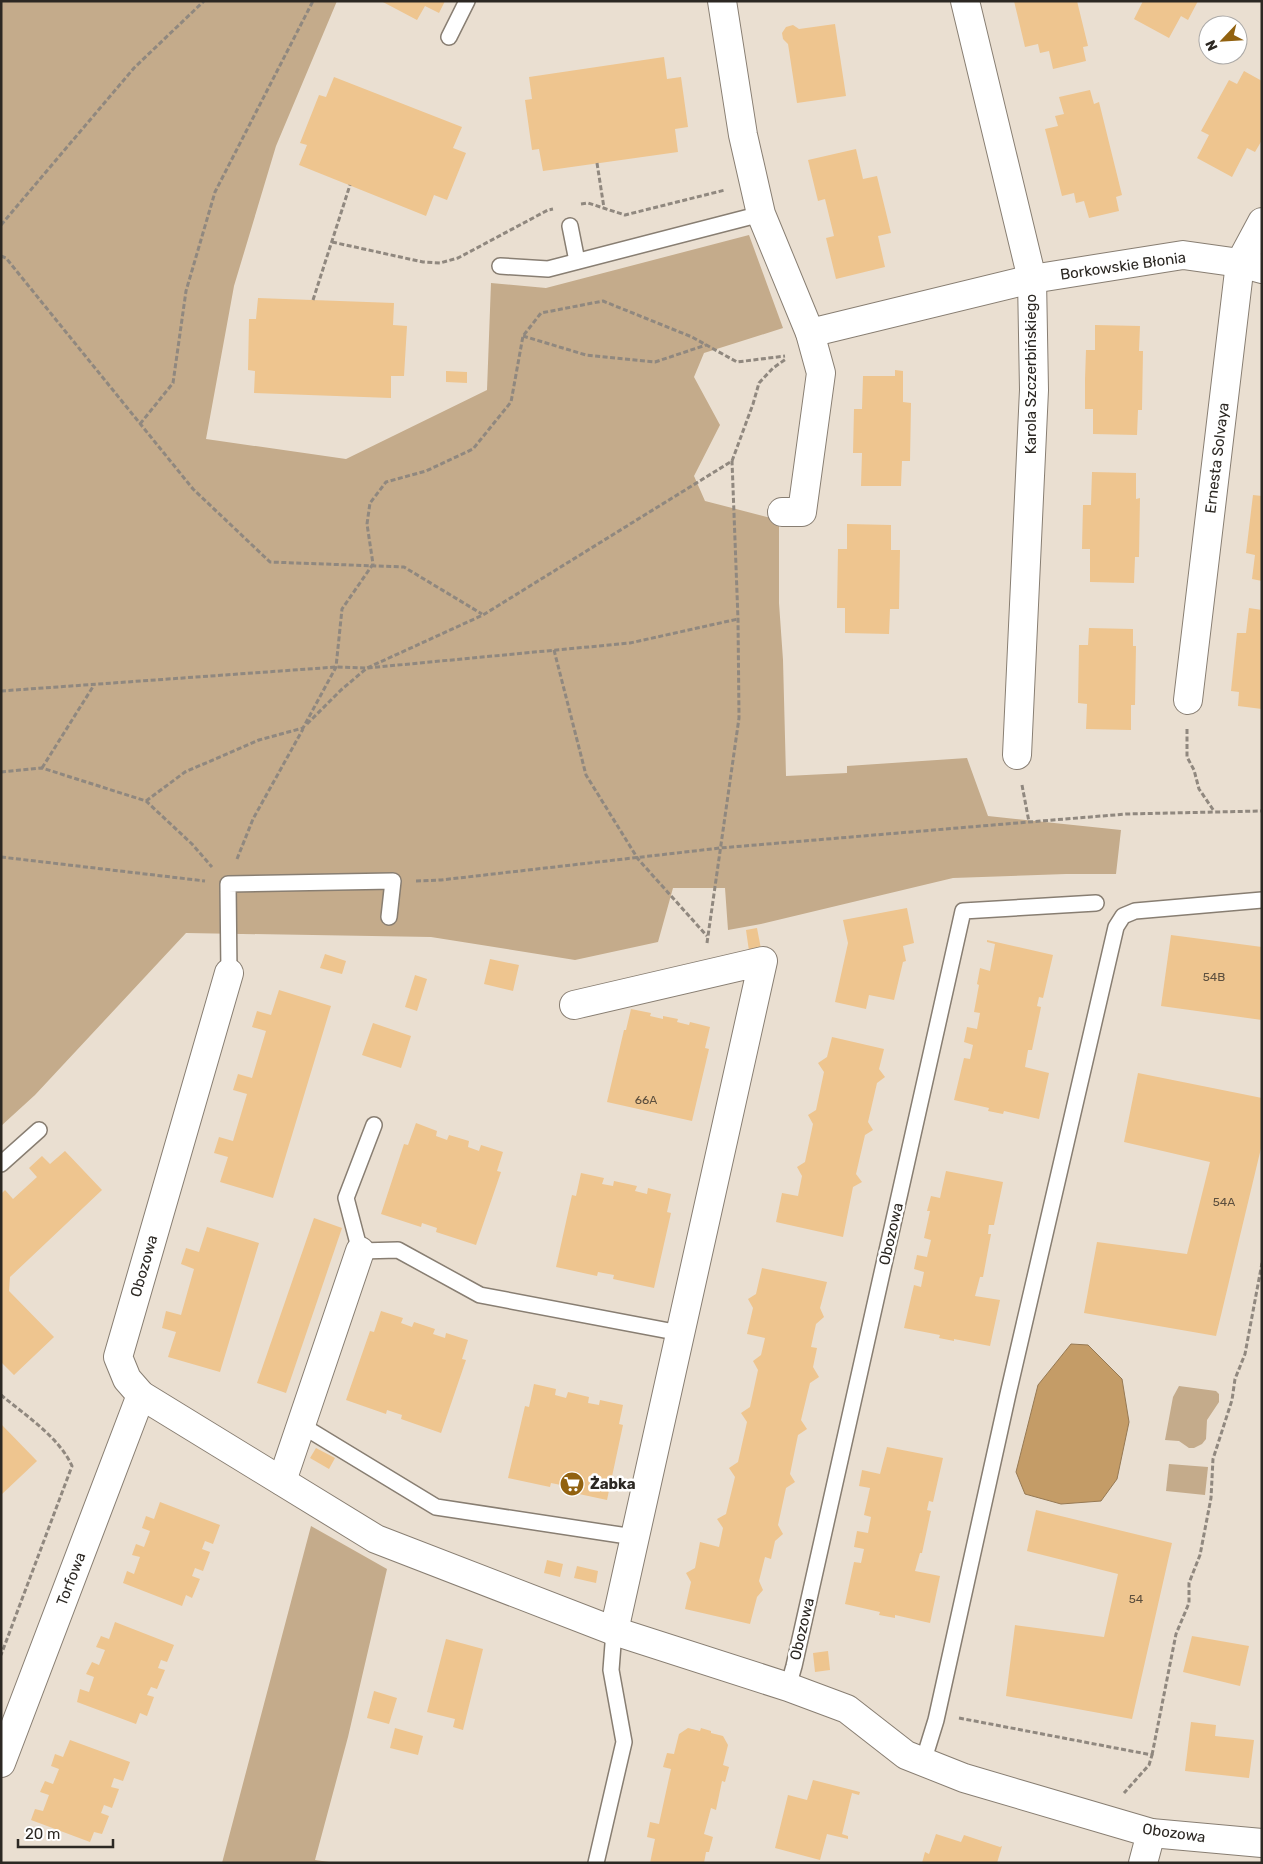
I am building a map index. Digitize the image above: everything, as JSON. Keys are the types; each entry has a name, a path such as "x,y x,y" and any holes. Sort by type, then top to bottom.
{"street":[{"path":"722,1 743,135 761,214 810,332 821,374 802,512 782,512"},
{"name":"Karola Szczerbińskiego","path":"965,1 1032,279 1034,390 1017,754"},
{"name":"Ernesta Solvaya","path":"1188,700 1251,266 1262,222"},
{"name":"Borkowskie Błonia","path":"810,332 1032,279 1183,255 1251,266"},
{"path":"574,1005 763,961 614,1631"},
{"name":"Obozowa","path":"229,973 118,1357 127,1379 141,1395 376,1539 614,1631 788,1687 847,1709 906,1755 923,1762 964,1778 1151,1832 1262,1843"},
{"path":"282,1481 360,1251"},
{"name":"Torfowa","path":"1,1763 141,1395"},
{"path":"1142,1863 1151,1832"}],"lane":[{"path":"449,37 467,1"},
{"path":"500,266 548,269 761,214"},
{"path":"570,226 577,261"},
{"path":"229,973 228,884 393,881 389,917"},
{"path":"923,1762 937,1714 1008,1394 1116,927 1123,916 1135,911 1262,900"},
{"name":"Obozowa","path":"788,1687 963,911 1096,903"},
{"path":"374,1125 346,1198 360,1251 398,1250 480,1295 680,1333"},
{"path":"1,1164 39,1130"},
{"path":"301,1425 436,1507 634,1537"},
{"path":"596,1863 624,1742 611,1670 614,1631"}],"path":[{"path":"1,225 134,68 204,1"},
{"path":"140,424 173,383 186,291 215,192 313,1"},
{"path":"597,163 604,208"},
{"path":"313,300 350,185"},
{"path":"1,256 6,258 193,489 270,562 373,564 404,567 483,615"},
{"path":"228,884 253,819 336,667 342,609 373,564 367,524 370,503 386,482 426,471 474,449 510,402 523,336 541,313 603,301 692,337 737,362 790,356 773,368 759,383 732,461 738,618 739,718 701,976"},
{"path":"523,336 586,355 655,362 706,345"},
{"path":"146,801 185,772 259,740 303,728 341,690 367,668 483,615 732,461"},
{"path":"1,691 336,667 367,668 630,643 738,618"},
{"path":"554,650 586,775 638,859 708,936"},
{"path":"42,768 94,684"},
{"path":"1188,700 1187,757 1194,770 1199,789 1214,812"},
{"path":"1017,754 1029,822"},
{"path":"1,772 42,768 146,801 192,844 228,884"},
{"path":"393,881 442,880 638,859 720,848 1126,814 1262,811"},
{"path":"1,857 228,884"},
{"path":"1102,1818 1149,1765 1152,1756 1176,1634 1189,1603 1189,1583 1200,1555 1211,1498 1213,1459 1232,1400 1235,1379 1245,1354 1262,1263"},
{"path":"1,1395 49,1436 69,1458 72,1466 1,1655"},
{"path":"937,1714 1152,1756"}],"shaded area":[{"path":"1,1 337,1 276,146 234,286 206,439 346,459 487,390 491,283 546,288 749,235 783,328 704,353 694,377 720,425 694,476 705,501 779,520 779,603 783,660 786,776 847,773 847,766 967,758 988,816 1121,830 1116,874 953,878 761,924 728,930 725,888 673,888 658,942 575,960 431,937 186,933 35,1095 1,1126"},
{"path":"1071,1344 1088,1345 1122,1379 1129,1422 1117,1479 1101,1501 1061,1504 1025,1494 1016,1472 1038,1385"},
{"path":"1179,1386 1216,1391 1219,1394 1219,1402 1207,1420 1206,1439 1202,1444 1194,1448 1189,1448 1179,1441 1165,1440 1173,1397"},
{"path":"1169,1464 1208,1467 1205,1495 1166,1491"},
{"path":"311,1526 387,1569 348,1737 315,1860 336,1863 222,1863"}],"building":[{"path":"381,1 445,1 439,13 425,6 417,20"},
{"path":"1014,1 1077,1 1088,46 1083,47 1086,61 1053,69 1049,51 1040,53 1038,44 1025,47"},
{"path":"1143,1 1198,1 1188,20 1181,16 1169,38 1134,19"},
{"path":"835,24 846,96 797,103 788,44 783,39 782,33 786,27 793,25 799,29"},
{"path":"664,57 667,79 681,77 688,127 675,129 678,152 543,171 539,149 532,150 525,100 532,99 529,77"},
{"path":"1244,71 1262,81 1262,140 1255,152 1247,148 1232,177 1197,158 1209,135 1201,131 1229,80 1237,84"},
{"path":"334,77 462,127 453,148 466,153 447,200 434,195 426,216 299,165 307,145 300,143 319,95 326,97"},
{"path":"1090,90 1094,104 1099,102 1122,195 1116,197 1119,211 1089,218 1084,201 1076,203 1074,193 1062,196 1045,129 1058,126 1055,116 1064,114 1059,97"},
{"path":"856,149 863,179 877,176 891,233 878,236 885,267 836,279 826,238 834,236 825,199 818,201 808,160"},
{"path":"258,298 394,303 393,325 407,326 404,376 391,376 391,398 254,393 255,371 248,370 249,319 256,319"},
{"path":"1095,325 1140,326 1139,351 1143,351 1142,410 1138,410 1137,435 1093,434 1093,409 1085,409 1085,379 1086,350 1095,350"},
{"path":"895,370 903,371 903,402 911,403 910,461 902,461 901,486 861,486 862,453 853,453 854,409 862,409 863,376 895,376"},
{"path":"446,371 467,372 467,383 446,382"},
{"path":"1092,472 1136,473 1136,499 1140,498 1139,557 1135,557 1134,583 1090,582 1090,549 1082,549 1083,505 1091,505"},
{"path":"1253,495 1262,496 1262,581 1252,579 1255,555 1246,553"},
{"path":"847,524 891,525 891,550 900,550 899,609 890,609 889,634 845,633 845,608 837,608 838,549 847,549"},
{"path":"1249,608 1262,610 1262,709 1238,706 1239,692 1231,691 1237,633 1246,633"},
{"path":"1089,628 1133,629 1133,646 1136,646 1135,705 1131,705 1131,730 1086,729 1087,704 1078,703 1079,645 1088,645"},
{"path":"907,908 914,943 903,946 906,961 903,962 894,1000 869,995 866,1009 835,1002 848,943 843,920"},
{"path":"757,928 761,949 749,951 746,930"},
{"path":"1171,935 1262,947 1262,1020 1161,1006"},
{"path":"987,940 1053,955 1043,998 1039,997 1037,1006 1041,1007 1032,1050 1028,1050 1025,1067 1049,1073 1039,1119 1004,1111 1003,1114 988,1111 989,1108 954,1100 964,1058 970,1059 973,1045 964,1042 967,1027 977,1029 980,1013 974,1012 980,968 990,971 995,944 987,942"},
{"path":"325,954 346,961 342,974 320,968"},
{"path":"490,959 519,965 513,991 484,984"},
{"path":"415,975 427,979 417,1011 405,1007"},
{"path":"279,990 331,1006 273,1198 220,1182 228,1157 214,1153 219,1137 233,1141 247,1094 233,1090 238,1074 252,1078 266,1031 252,1027 257,1011 271,1015"},
{"path":"631,1009 651,1013 650,1016 663,1019 663,1016 678,1019 677,1022 689,1025 690,1022 710,1027 705,1048 709,1049 692,1121 607,1102 624,1030 626,1030"},
{"path":"373,1023 411,1036 401,1068 362,1055"},
{"path":"832,1037 884,1049 879,1069 885,1077 877,1083 868,1122 873,1130 865,1135 856,1174 862,1182 853,1187 843,1237 776,1222 782,1193 798,1196 802,1176 797,1167 805,1162 813,1124 808,1115 816,1110 824,1072 818,1063 827,1057"},
{"path":"1138,1073 1262,1098 1262,1144 1216,1336 1084,1313 1097,1242 1187,1254 1210,1162 1124,1142"},
{"path":"416,1123 437,1131 436,1136 447,1140 449,1135 469,1141 468,1147 479,1151 481,1145 503,1152 497,1171 501,1172 476,1245 436,1232 437,1228 422,1223 421,1227 381,1214 404,1144 408,1145"},
{"path":"65,1151 102,1190 10,1277 9,1291 54,1337 14,1375 1,1362 1,1194 5,1190 13,1199 37,1177 29,1168 42,1156 50,1164"},
{"path":"946,1171 1003,1182 994,1225 989,1225 988,1234 991,1234 983,1277 980,1277 975,1296 1000,1300 990,1346 939,1338 940,1335 904,1328 914,1285 921,1287 924,1272 914,1269 917,1255 927,1257 931,1240 924,1238 931,1196 940,1198"},
{"path":"581,1173 604,1178 602,1184 613,1186 614,1181 637,1186 635,1191 647,1194 648,1188 671,1194 667,1212 671,1213 654,1288 613,1279 614,1275 598,1272 597,1276 556,1267 572,1195 576,1196"},
{"path":"314,1218 342,1228 286,1393 257,1383"},
{"path":"207,1227 259,1243 220,1372 168,1357 176,1332 162,1328 166,1311 181,1315 194,1269 181,1264 186,1248 199,1252"},
{"path":"762,1268 827,1282 820,1308 824,1317 816,1324 811,1347 817,1348 813,1367 819,1377 810,1383 801,1420 807,1429 798,1435 790,1474 795,1482 786,1488 778,1525 783,1534 775,1541 771,1559 765,1557 759,1581 763,1590 757,1597 750,1624 685,1609 691,1582 686,1573 695,1568 700,1542 719,1547 723,1528 717,1519 726,1514 735,1477 729,1468 738,1462 747,1422 741,1413 750,1407 758,1370 753,1361 761,1355 765,1338 747,1334 753,1308 748,1299 756,1294"},
{"path":"381,1311 403,1318 401,1323 412,1327 414,1322 435,1329 433,1334 445,1338 446,1333 468,1340 462,1359 466,1360 441,1433 401,1419 402,1415 387,1410 386,1414 346,1400 370,1331 374,1332"},
{"path":"534,1384 556,1389 555,1395 566,1398 568,1392 589,1397 588,1403 599,1405 600,1400 623,1405 619,1424 623,1425 607,1500 565,1491 566,1486 551,1483 550,1487 508,1478 525,1406 529,1407"},
{"path":"1,1424 37,1461 1,1495"},
{"path":"887,1447 943,1458 933,1502 929,1501 927,1510 931,1511 922,1553 920,1553 915,1571 940,1576 930,1623 895,1615 895,1618 879,1615 880,1612 845,1604 854,1562 861,1563 864,1549 854,1547 857,1531 868,1533 871,1517 864,1515 870,1488 859,1486 862,1470 880,1474"},
{"path":"316,1448 335,1458 329,1469 310,1458"},
{"path":"160,1502 220,1525 213,1544 205,1541 202,1549 210,1552 203,1571 195,1568 192,1576 200,1579 192,1598 186,1595 182,1606 123,1583 127,1571 134,1574 140,1557 132,1555 136,1544 144,1547 150,1531 142,1528 146,1516 154,1519"},
{"path":"1036,1510 1172,1543 1132,1719 1006,1696 1015,1625 1104,1637 1118,1574 1027,1551"},
{"path":"547,1560 563,1564 560,1577 544,1573"},
{"path":"577,1566 598,1571 596,1583 574,1578"},
{"path":"115,1622 174,1645 167,1662 161,1660 158,1668 165,1670 157,1689 151,1687 147,1695 154,1697 147,1716 140,1713 136,1724 77,1702 80,1689 89,1692 94,1677 86,1674 92,1662 99,1665 105,1650 96,1647 101,1636 109,1639"},
{"path":"1192,1636 1249,1646 1240,1686 1183,1672"},
{"path":"446,1639 483,1649 463,1730 453,1727 455,1719 427,1712"},
{"path":"828,1651 830,1670 815,1672 813,1653"},
{"path":"374,1691 397,1698 389,1724 367,1718"},
{"path":"1191,1722 1216,1725 1215,1736 1254,1740 1249,1778 1185,1771"},
{"path":"395,1728 423,1736 418,1755 390,1748"},
{"path":"688,1728 700,1731 701,1728 723,1736 728,1745 723,1765 729,1767 725,1782 722,1781 716,1810 711,1808 704,1834 713,1837 709,1852 706,1852 704,1863 650,1863 655,1839 647,1837 650,1822 659,1824 671,1769 663,1767 667,1753 674,1754 679,1734"},
{"path":"70,1740 130,1762 123,1781 114,1778 111,1787 119,1789 112,1808 104,1805 101,1813 109,1816 102,1834 94,1832 90,1842 31,1820 35,1809 43,1811 49,1795 40,1792 45,1781 53,1784 59,1769 51,1766 55,1754 63,1757"},
{"path":"813,1780 860,1792 859,1795 852,1793 842,1834 848,1836 848,1839 827,1834 820,1860 775,1848 788,1795 807,1800"},
{"path":"936,1834 961,1842 964,1835 1000,1847 1002,1846 997,1863 922,1863 925,1852 929,1854"}],"place":[{"name":"Żabka","path":"572,1484"}]}
